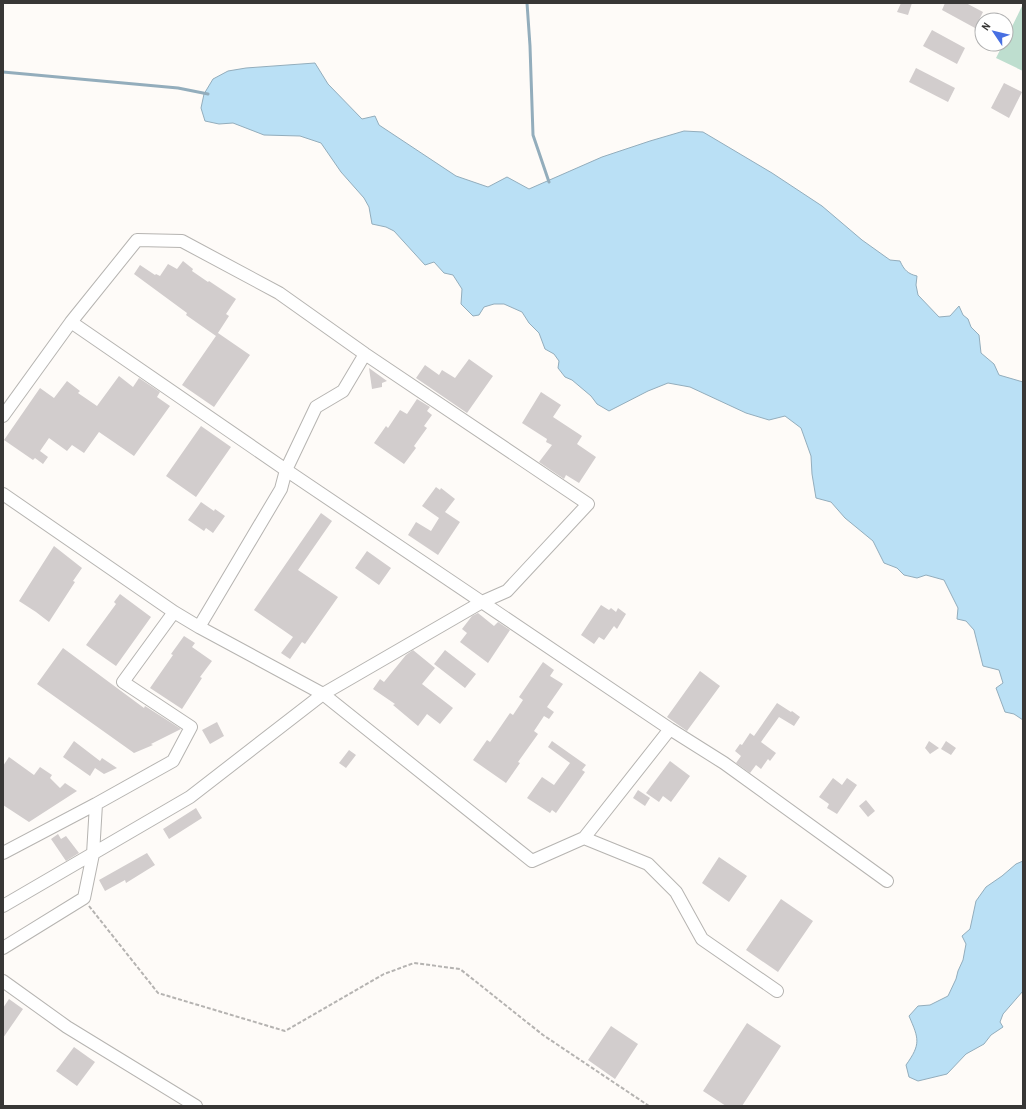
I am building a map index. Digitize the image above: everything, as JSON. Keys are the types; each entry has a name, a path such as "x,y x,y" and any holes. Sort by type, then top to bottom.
{"street":[{"path":"3,416 71,322 137,240 182,241 279,293 366,354 588,504 507,591 482,602 323,694 190,797 3,906"},
{"path":"71,322 286,470 670,729 724,763 887,881"},
{"path":"199,627 281,489 286,470 316,407 343,391 366,354"},
{"path":"3,494 174,612 323,694 532,861 584,838 670,729"},
{"path":"3,853 173,761 191,727 123,682 174,612"},
{"path":"3,948 84,898 93,854 96,804"},
{"path":"584,838 648,864 676,892 702,939 777,991"},
{"path":"3,981 68,1027 174,1091 196,1106"}],"path":[{"path":"84,898 158,993 285,1031 384,974 414,963 460,969 543,1035 649,1106"}],"green space":[{"path":"1023,4 1023,71 996,58 999,52 1014,52 1014,23"}],"water":[{"path":"315,63 328,84 362,119 375,116 379,125 456,176 488,187 507,177 529,189 602,157 650,141 684,131 703,132 772,173 822,206 862,240 890,260 900,261 907,271 917,276 916,285 918,295 939,317 950,316 959,306 963,315 968,319 971,327 979,335 981,353 994,364 999,375 1023,382 1023,720 1014,714 1005,712 996,688 1003,683 999,670 983,666 974,630 966,621 957,619 958,608 944,580 926,575 917,578 904,575 897,568 884,563 873,541 845,518 831,502 816,498 811,456 801,428 785,416 769,420 746,413 690,387 668,383 648,391 609,411 597,404 591,396 572,380 565,377 558,368 559,361 554,354 545,349 539,333 529,323 522,312 504,304 494,304 484,307 479,315 473,316 461,304 462,289 453,275 444,273 434,262 425,265 394,231 386,227 372,224 369,207 364,198 341,172 321,143 300,136 264,135 233,123 219,124 205,121 201,108 204,94 213,79 228,71 246,68"},
{"path":"1023,861 1023,991 1003,1014 1000,1022 1003,1027 991,1035 984,1044 966,1054 947,1074 918,1081 909,1077 906,1065 914,1052 917,1041 915,1030 909,1016 918,1006 930,1005 948,996 963,960 966,944 962,936 970,929 976,901 986,887 1016,864"}],"building":[{"path":"901,3 912,3 908,15 897,12"},
{"path":"945,3 966,3 983,12 974,12 974,27 942,10"},
{"path":"932,30 965,48 957,64 923,46"},
{"path":"916,68 955,88 948,102 909,82"},
{"path":"1004,83 1022,92 1009,118 991,108"},
{"path":"183,261 193,269 192,271 236,299 226,314 229,316 216,336 186,315 187,313 134,274 140,265 155,275 160,276 168,264 177,269"},
{"path":"218,333 250,355 214,407 182,385"},
{"path":"469,359 493,376 467,413 416,378 425,365 439,375 442,370 455,378"},
{"path":"369,368 387,381 382,383 382,387 372,389"},
{"path":"119,376 133,387 139,378 160,392 157,397 170,406 134,456 99,432 84,453 72,445 67,451 49,438 40,451 48,457 43,464 35,458 33,460 4,440 40,388 54,398 67,381 80,391 78,393 97,406"},
{"path":"541,392 561,405 553,417 582,436 577,444 596,457 579,483 566,475 564,479 539,462 552,445 546,442 547,439 522,423"},
{"path":"417,399 430,407 427,411 432,415 424,426 427,428 414,446 416,448 404,464 374,443 386,426 388,428 400,410 407,414"},
{"path":"201,426 231,447 196,497 166,476"},
{"path":"436,487 440,490 441,488 455,499 445,512 460,522 438,555 408,535 416,522 431,531 439,518 422,506"},
{"path":"201,502 214,511 215,509 225,516 213,533 206,528 204,531 188,520"},
{"path":"321,513 332,521 298,570 338,597 305,644 302,642 290,659 281,653 293,637 254,610"},
{"path":"54,546 82,568 73,581 75,582 49,622 19,601"},
{"path":"367,551 391,568 379,585 355,568"},
{"path":"120,594 151,617 116,666 86,645 116,604 114,602"},
{"path":"601,605 609,610 611,608 616,612 618,608 626,614 617,629 614,626 604,640 599,637 594,644 581,635"},
{"path":"478,613 494,626 498,622 510,630 488,663 460,642 467,633 462,629 472,616"},
{"path":"184,636 195,643 192,647 212,661 200,677 202,678 182,709 150,688"},
{"path":"63,648 144,708 145,706 181,729 151,744 153,745 134,753 37,684"},
{"path":"413,650 435,668 422,684 453,708 440,724 427,714 418,726 393,705 395,704 373,689 380,679 384,682 406,655"},
{"path":"445,650 476,674 465,688 434,664"},
{"path":"543,662 554,670 550,676 563,684 547,707 554,712 549,719 544,716 534,731 538,734 518,762 520,763 506,783 473,760 487,740 490,742 510,713 513,715 523,700 519,697"},
{"path":"700,671 720,686 687,731 667,717"},
{"path":"777,703 800,717 794,726 779,717 761,742 776,753 770,761 768,759 761,769 756,765 750,773 736,763 741,756 735,751 740,744 742,745 750,733 754,736"},
{"path":"217,722 224,736 210,744 202,730"},
{"path":"74,741 100,761 102,758 117,768 104,774 95,768 90,776 63,757"},
{"path":"552,741 586,765 582,770 585,772 556,813 552,810 550,813 527,798 542,777 554,785 570,763 548,747"},
{"path":"929,741 939,748 930,754 925,748"},
{"path":"946,741 956,748 951,755 941,749"},
{"path":"349,750 356,755 346,768 339,763"},
{"path":"9,757 34,775 40,767 52,775 50,778 60,788 65,783 77,791 29,822 3,805 3,766"},
{"path":"670,761 690,776 671,802 663,796 659,802 646,793"},
{"path":"833,778 842,785 847,778 857,785 837,814 827,808 829,804 819,797"},
{"path":"638,790 650,798 645,806 633,798"},
{"path":"866,800 875,811 868,817 859,806"},
{"path":"196,808 202,818 169,839 163,829"},
{"path":"58,834 61,839 66,836 79,853 66,861 51,839"},
{"path":"147,853 155,865 126,883 125,880 105,891 99,880"},
{"path":"719,857 747,876 729,902 702,883"},
{"path":"781,899 813,921 778,972 746,950"},
{"path":"9,999 23,1009 3,1038 3,1008"},
{"path":"747,1023 781,1046 742,1106 726,1106 703,1091"},
{"path":"611,1026 638,1044 615,1079 588,1060"},
{"path":"74,1047 95,1062 77,1086 56,1071"}],"waterway":[{"path":"527,3 533,135 549,182"},
{"path":"3,72 178,88 208,94"}]}
